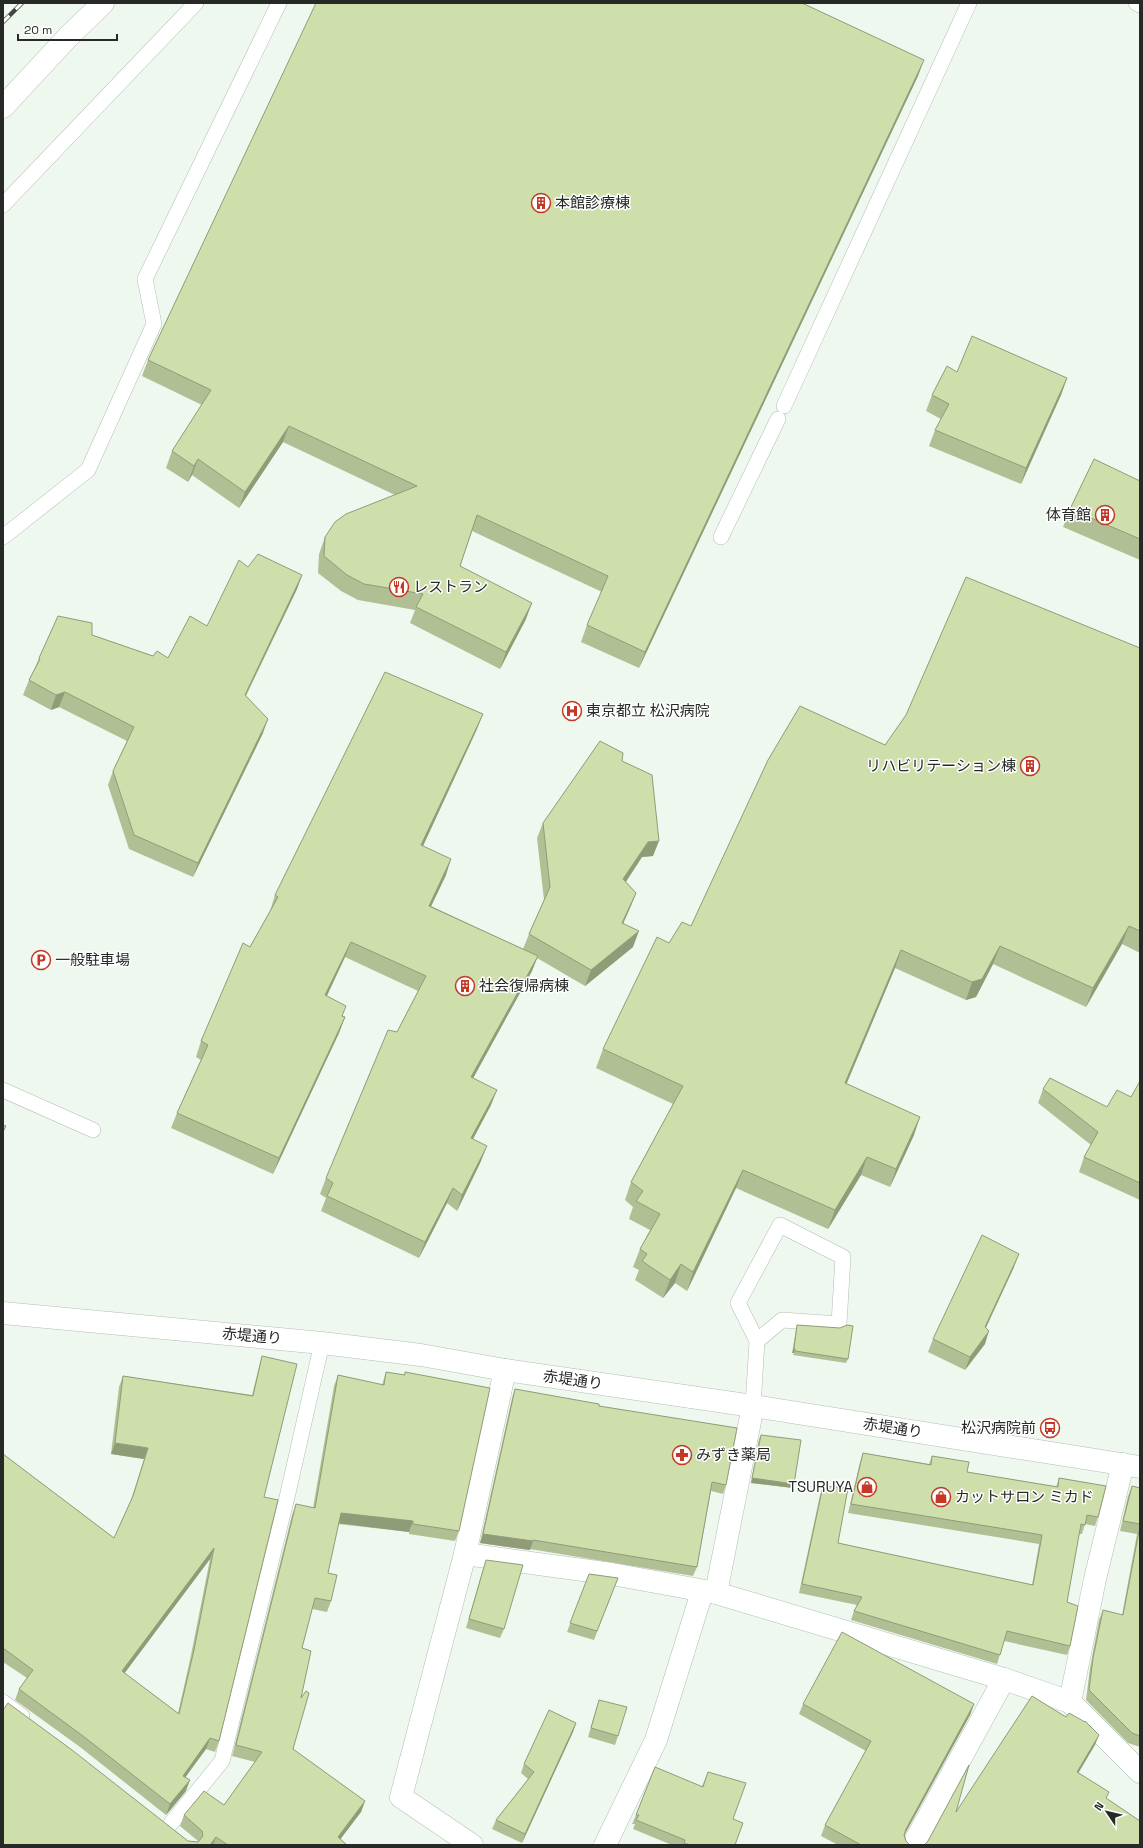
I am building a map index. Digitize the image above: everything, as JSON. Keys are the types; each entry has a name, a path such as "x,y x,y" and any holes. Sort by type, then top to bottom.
{"street":[{"path":"3,107 68,37 103,3"},
{"name":"赤堤通り","path":"3,1312 322,1343 422,1355 505,1370 753,1406 1132,1465"},
{"path":"472,1845 401,1797 465,1554 505,1370"},
{"path":"605,1845 656,1740 709,1593 753,1406"},
{"path":"1070,1702 1095,1580 1132,1465"},
{"path":"465,1554 612,1574 709,1593 1004,1679 1070,1702 1140,1772"},
{"path":"913,1845 1004,1679"}],"lane":[{"path":"3,206 196,3"},
{"path":"3,537 88,470 154,324 145,279 279,3"},
{"path":"721,537 781,412 969,3"},
{"path":"1136,3 1140,5"},
{"path":"3,1090 94,1130"},
{"path":"753,1406 757,1341 738,1303 780,1225 842,1257 839,1324 782,1320 757,1341"},
{"path":"155,1818 173,1832 222,1761 288,1493 322,1343"},
{"path":"3,1702 35,1726"}],"building":[{"name":"本館診療棟","path":"316,3 802,3 924,60 645,652 587,625 608,576 477,515 460,566 532,603 506,652 416,607 423,594 364,584 347,575 324,556 325,537 335,522 346,514 417,486 289,426 245,492 198,459 194,466 172,451 211,390 148,360"},
{"path":"972,336 1067,378 1026,468 935,430 949,404 932,395 947,366 957,372"},
{"path":"1094,459 1140,481 1140,539 1070,509"},
{"path":"258,554 302,575 245,695 268,719 198,863 134,835 113,771 134,727 65,692 56,695 29,680 40,659 39,658 58,616 92,623 92,635 153,656 157,651 168,658 190,616 207,626 239,560 248,567"},
{"path":"966,577 1140,648 1140,931 1129,926 1093,988 1000,946 982,979 972,982 901,950 845,1083 920,1117 896,1169 867,1157 835,1210 743,1170 693,1272 681,1264 670,1280 642,1261 647,1254 640,1249 660,1214 636,1201 643,1191 631,1182 683,1086 603,1049 657,937 669,943 682,922 691,926 768,760 800,706 885,745 906,715"},
{"name":"社会復帰病棟","path":"385,672 483,714 421,845 451,859 429,906 538,956 471,1077 497,1090 471,1138 487,1146 462,1195 453,1188 425,1242 327,1196 333,1183 326,1178 388,1030 397,1032 426,976 351,942 325,995 346,1006 342,1016 345,1017 279,1158 177,1113 208,1045 201,1041 243,943 250,947 278,897 275,895"},
{"path":"600,741 623,753 622,761 652,775 659,841 648,842 623,879 636,893 622,923 639,931 591,970 529,934 550,887 543,823"},
{"path":"1050,1078 1107,1107 1117,1090 1131,1097 1140,1081 1140,1183 1084,1157 1098,1132 1043,1089"},
{"path":"3,1125 6,1126 3,1132"},
{"path":"982,1235 1019,1254 985,1327 989,1331 970,1357 933,1339"},
{"path":"797,1325 840,1328 847,1325 853,1326 848,1359 795,1351 794,1348"},
{"path":"262,1356 297,1364 264,1497 278,1500 219,1741 210,1738 183,1776 190,1780 170,1804 83,1736 19,1689 33,1670 3,1648 3,1454 114,1538 133,1496 148,1448 115,1443 123,1376 253,1396","holes":["214,1548 194,1650 179,1714 122,1671"]},
{"path":"386,1372 405,1375 405,1372 490,1388 459,1531 413,1524 413,1521 341,1513 328,1573 337,1575 331,1601 315,1598 302,1648 311,1651 301,1698 306,1691 309,1693 293,1749 365,1801 338,1837 347,1845 228,1845 216,1837 210,1845 3,1845 3,1710 8,1703 72,1750 188,1841 198,1842 203,1836 202,1831 184,1815 204,1791 224,1805 262,1752 236,1745 296,1504 315,1508 338,1375 384,1385"},
{"path":"515,1389 599,1404 599,1406 737,1428 726,1485 712,1482 697,1567 533,1540 483,1534"},
{"path":"761,1435 801,1440 794,1484 752,1478"},
{"path":"863,1453 931,1465 932,1456 969,1462 967,1472 1058,1487 1059,1478 1106,1486 1098,1517 1087,1515 1085,1525 1081,1524 1067,1602 1078,1606 1070,1646 1007,1631 1000,1655 854,1611 862,1597 802,1584 823,1486 848,1488 838,1543 1033,1585 1042,1535 851,1504"},
{"path":"1132,1486 1140,1488 1140,1524 1123,1521"},
{"path":"1140,1526 1140,1736 1132,1733 1089,1690 1093,1658 1103,1610 1123,1615"},
{"path":"486,1560 523,1565 504,1629 469,1619"},
{"path":"589,1574 618,1578 597,1631 570,1623"},
{"path":"842,1632 974,1704 906,1829 904,1835 906,1841 910,1845 861,1845 825,1825 871,1741 803,1704"},
{"path":"1032,1696 1066,1717 1069,1713 1085,1721 1099,1735 1077,1772 1109,1792 1106,1798 1140,1821 1140,1845 924,1845 928,1841 969,1765 956,1812"},
{"path":"599,1700 627,1707 618,1736 591,1728"},
{"path":"549,1710 576,1723 525,1834 496,1820 534,1772 524,1764"},
{"path":"655,1767 703,1787 708,1772 746,1783 733,1819 743,1823 735,1845 690,1845 684,1843 685,1840 636,1820 639,1815 636,1815"}],"railway":[{"path":"3,22 22,3"}],"place":[{"name":"本館診療棟","path":"541,203"},
{"name":"体育館","path":"1105,515"},
{"name":"レストラン","path":"399,587"},
{"name":"東京都立 松沢病院","path":"572,711"},
{"name":"リハビリテーション棟","path":"1030,766"},
{"name":"一般駐車場","path":"41,960"},
{"name":"社会復帰病棟","path":"465,986"},
{"name":"松沢病院前","path":"1050,1428"},
{"name":"みずき薬局","path":"682,1455"},
{"name":"TSURUYA","path":"867,1487"},
{"name":"カットサロン ミカド","path":"941,1497"}]}
